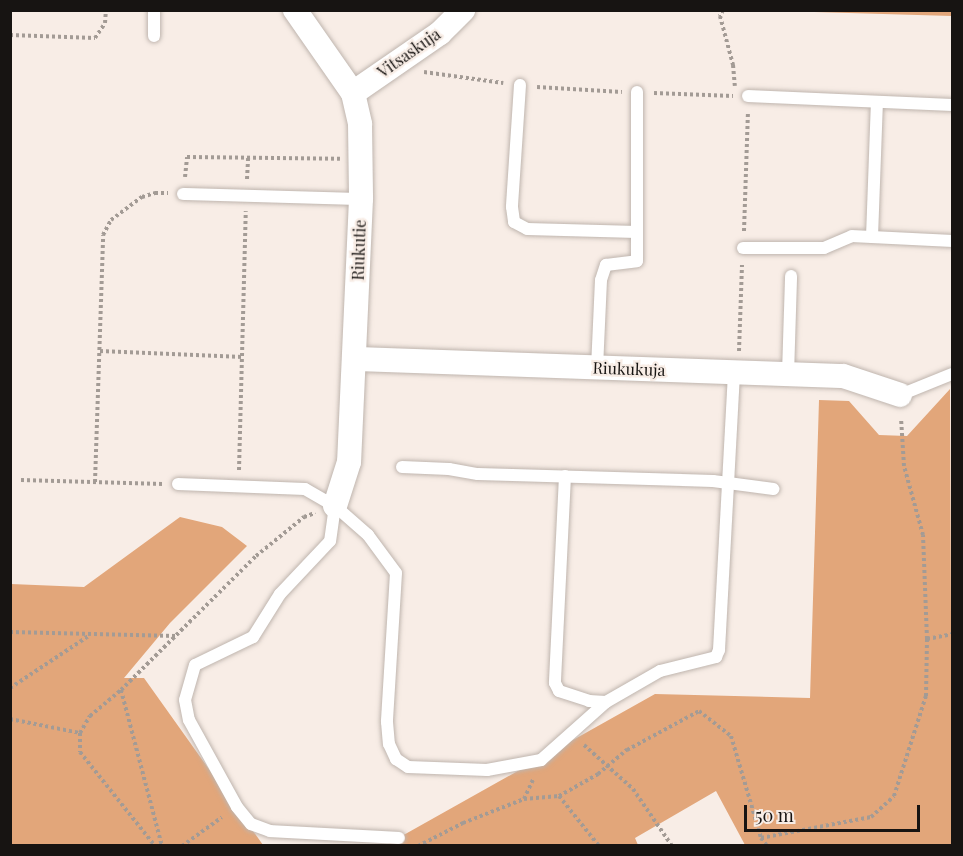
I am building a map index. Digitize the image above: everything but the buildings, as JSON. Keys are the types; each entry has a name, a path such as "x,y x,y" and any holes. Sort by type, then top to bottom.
{"street":[{"name":"Riukutie","path":"295,10 353,93 360,124 361,199 356,359 349,462 335,506"},
{"name":"Vitsaskuja","path":"353,93 440,33 463,10"},
{"name":"Riukukuja","path":"356,359 843,376 900,395"}],"lane":[{"path":"154,10 154,36"},
{"path":"520,86 512,207 514,222 527,229 637,232"},
{"path":"597,368 601,280 606,265 637,261 637,92"},
{"path":"742,96 952,105"},
{"path":"872,237 877,102"},
{"path":"183,194 361,199"},
{"path":"743,248 824,248 852,236 952,241"},
{"path":"788,374 791,276"},
{"path":"178,484 305,489 335,506 368,535 396,573 387,722 389,744 396,759 408,767 487,770 541,760 606,702 660,671 716,657 720,639 734,373"},
{"path":"900,395 952,375"},
{"path":"402,467 449,469 478,474 713,481 774,489"},
{"path":"566,476 555,683 559,691 606,702"},
{"path":"335,506 330,541 279,594 253,636 195,665 185,700 189,720 237,807 251,824 270,831 399,838"}],"path":[{"path":"10,35 95,38 105,23 106,10"},
{"path":"723,10 720,16 742,96"},
{"path":"95,482 101,249 106,226 142,197 155,193 183,194 187,157 346,160"},
{"path":"238,486 248,158"},
{"path":"100,351 243,357"},
{"path":"761,838 871,817 894,796 926,696 927,639 923,535 904,466 900,395"},
{"path":"21,480 178,484"},
{"path":"155,846 80,752 80,733 90,716 121,690 256,556 304,517"},
{"path":"10,633 176,636"},
{"path":"10,688 90,634"},
{"path":"927,639 952,634"},
{"path":"121,690 162,846"},
{"path":"418,846 463,823 524,800 559,796 598,774 607,764 627,750 699,711 731,735 761,838 767,846"},
{"path":"10,719 80,733"},
{"path":"570,734 633,789 672,846"},
{"path":"524,800 541,760"},
{"path":"559,796 599,846"},
{"path":"182,846 237,807"}],"shaded area":[{"path":"780,10 952,10 952,16 780,11"},
{"path":"950,389 952,845 745,845 716,791 635,838 638,845 384,846 655,694 810,698 819,400 849,401 879,435 907,436"},
{"path":"180,517 222,527 247,546 170,623 124,678 144,678 263,845 11,846 11,584 84,587"}]}
